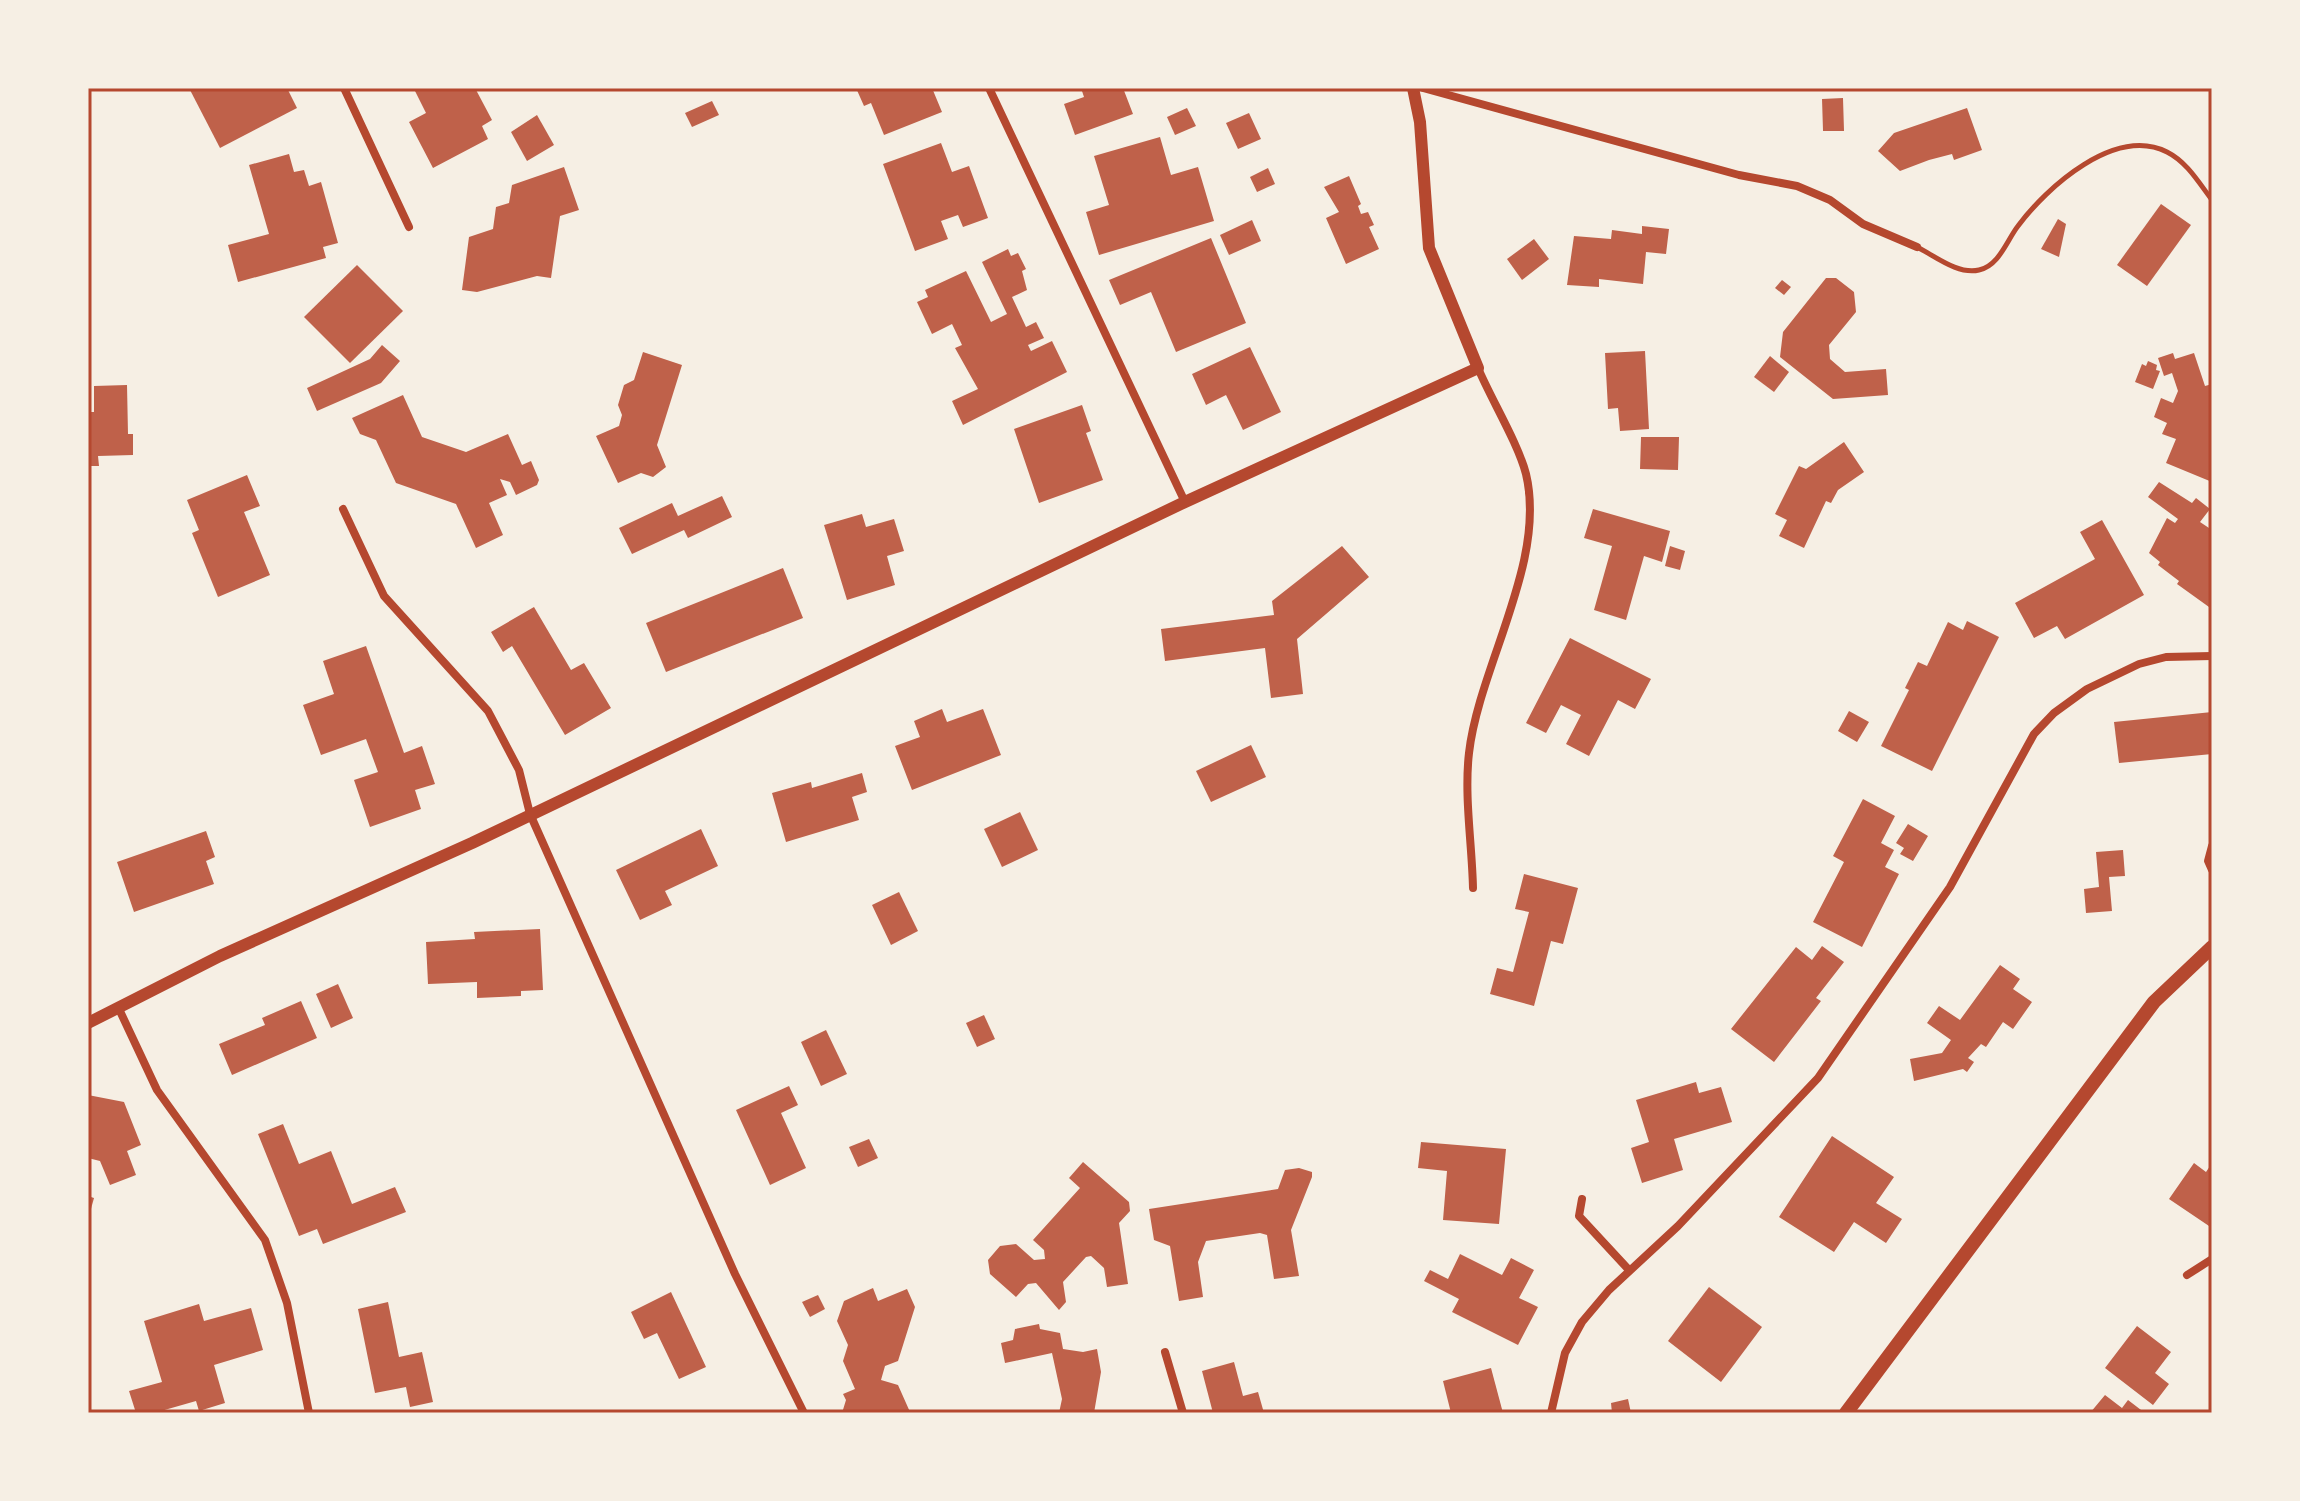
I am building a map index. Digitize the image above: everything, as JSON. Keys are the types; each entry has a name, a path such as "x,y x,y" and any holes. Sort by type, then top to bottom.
{"main road":[{"path":"1846,1413 2127,1036 2174,979 2212,947"}],"street":[{"path":"344,88 409,227"},
{"path":"989,88 1185,502"},
{"path":"1413,88 1420,122 1429,248 1526,474 1530,521 1516,594 1487,677 1469,754 1473,888"},
{"path":"1423,88 1739,175 1797,186 1830,200 1863,224 1917,247"},
{"path":"88,1023 220,956 530,814 1185,502 1478,368"},
{"path":"343,509 384,596 488,711 519,770 530,814 735,1274 804,1413"},
{"path":"1551,1413 1565,1353 1582,1322 1818,1078 1950,887 2018,757 2044,723 2087,689 2139,664 2166,657 2212,656"},
{"path":"2212,846 2208,861 2212,870"},
{"path":"119,1009 157,1090 265,1240 287,1303 309,1413"},
{"path":"1582,1199 1579,1216 1629,1270"},
{"path":"2187,1275 2212,1259"},
{"path":"1165,1352 1183,1413"}],"lane":[{"path":"1917,247 1955,268 1979,271 1995,261 2019,224 2083,164 2124,147 2165,151 2183,162 2212,200"}],"building":[{"path":"189,88 287,88 297,108 220,148"},
{"path":"420,88 475,88 492,120 482,126 488,139 433,168 409,122 426,113 415,91"},
{"path":"856,88 932,88 942,112 884,135 871,103 864,106"},
{"path":"1081,88 1123,88 1133,114 1075,135 1064,104 1084,97"},
{"path":"1843,98 1844,131 1823,131 1822,99"},
{"path":"712,101 719,115 692,127 685,113"},
{"path":"1187,108 1196,126 1175,135 1167,117"},
{"path":"1967,108 1982,150 1954,160 1952,154 1900,171 1878,151 1894,133"},
{"path":"1249,113 1261,139 1238,149 1226,123"},
{"path":"537,115 554,145 527,161 511,132"},
{"path":"1160,137 1171,175 1198,167 1214,221 1099,255 1086,212 1109,205 1094,156"},
{"path":"941,143 952,172 969,166 988,218 963,227 958,215 941,221 948,239 915,251 883,164"},
{"path":"289,154 294,172 304,170 309,186 321,182 338,243 323,247 326,258 238,282 228,245 269,234 249,165"},
{"path":"564,167 579,210 560,216 551,278 537,276 477,292 462,290 469,237 493,229 496,207 509,203 512,185"},
{"path":"1268,168 1275,184 1257,192 1250,177"},
{"path":"1349,176 1361,204 1358,206 1361,214 1368,212 1374,225 1369,227 1379,249 1346,264 1326,218 1339,212 1324,187"},
{"path":"2161,204 2191,225 2147,286 2117,265"},
{"path":"2058,219 2066,224 2059,257 2041,249"},
{"path":"1252,220 1261,241 1229,255 1220,235"},
{"path":"1642,226 1669,229 1666,254 1646,252 1643,284 1599,279 1599,287 1567,285 1574,236 1611,239 1612,230 1642,234"},
{"path":"1211,238 1246,323 1176,352 1151,292 1120,305 1109,280"},
{"path":"1534,239 1549,259 1522,280 1507,259"},
{"path":"1008,249 1011,256 1018,253 1026,269 1022,271 1027,290 1012,297 1026,327 1036,322 1044,338 1028,345 1031,351 1052,341 1067,372 963,425 952,401 978,389 955,348 962,345 952,324 932,334 917,302 928,297 925,290 966,271 991,322 1007,314 982,262"},
{"path":"357,265 403,311 350,363 304,317"},
{"path":"1826,278 1836,278 1854,292 1856,312 1829,345 1830,359 1845,372 1886,369 1888,395 1833,399 1780,357 1783,332"},
{"path":"1782,280 1791,287 1784,295 1775,288"},
{"path":"382,345 400,361 381,383 317,411 307,388 370,359"},
{"path":"1250,347 1281,412 1243,430 1226,395 1206,405 1192,374"},
{"path":"1645,351 1649,429 1620,431 1618,408 1608,409 1605,353"},
{"path":"643,352 682,365 657,445 666,467 653,477 641,473 618,483 596,436 619,426 622,415 618,405 624,385 634,380"},
{"path":"2173,353 2175,359 2194,353 2205,386 2212,384 2212,482 2166,463 2176,439 2162,434 2167,423 2154,417 2161,398 2173,403 2178,391 2172,373 2164,376 2158,358"},
{"path":"1770,356 1789,372 1774,392 1754,377"},
{"path":"2148,361 2157,365 2156,370 2160,371 2153,389 2135,382 2142,364 2146,366"},
{"path":"127,385 128,434 133,434 133,455 98,456 99,466 88,466 88,412 94,412 94,386"},
{"path":"403,395 422,437 466,452 508,434 522,465 531,461 539,480 537,485 516,495 510,482 500,479 507,495 489,503 503,535 476,548 456,504 396,483 376,440 360,434 352,418"},
{"path":"1082,405 1091,431 1086,433 1103,480 1039,503 1014,429"},
{"path":"1641,437 1679,437 1678,470 1640,469"},
{"path":"1844,442 1864,472 1838,490 1831,503 1826,501 1804,548 1779,536 1787,520 1775,514 1799,466 1806,469"},
{"path":"247,475 260,506 244,512 270,575 218,597 192,533 199,530 187,500"},
{"path":"2159,482 2192,503 2196,498 2210,509 2200,522 2212,530 2212,615 2209,607 2177,584 2179,581 2158,565 2160,562 2149,553 2167,518 2175,523 2178,519 2148,497"},
{"path":"722,496 732,517 688,538 684,530 632,554 619,528 672,503 678,516"},
{"path":"1593,509 1670,531 1662,562 1644,556 1626,620 1594,610 1612,546 1584,538"},
{"path":"862,514 866,527 894,519 904,551 887,556 895,585 847,600 824,525"},
{"path":"2102,520 2144,595 2065,639 2057,626 2034,638 2015,603 2095,559 2080,532"},
{"path":"1342,546 1369,577 1297,639 1303,694 1271,698 1265,648 1165,661 1161,629 1274,615 1272,601"},
{"path":"1670,546 1685,551 1680,570 1665,566"},
{"path":"783,568 803,618 666,672 646,623"},
{"path":"534,607 571,670 584,663 611,708 565,735 512,646 503,652 491,632"},
{"path":"1967,621 1999,637 1932,771 1881,746 1909,690 1905,688 1918,662 1927,666 1948,622 1963,630"},
{"path":"1570,638 1651,679 1635,709 1618,700 1589,756 1566,744 1581,715 1561,705 1546,733 1526,723"},
{"path":"366,646 404,753 422,746 435,784 415,790 421,809 370,827 354,780 378,772 366,739 321,755 303,705 334,694 323,661"},
{"path":"942,709 947,722 983,709 1001,755 912,790 895,746 920,737 914,721"},
{"path":"1849,711 1869,722 1857,742 1838,731"},
{"path":"2212,712 2212,754 2119,763 2114,722"},
{"path":"1251,745 1266,777 1211,802 1196,771"},
{"path":"862,773 867,792 852,797 859,820 786,842 772,793 811,782 812,788"},
{"path":"1863,799 1895,816 1881,843 1894,850 1885,867 1899,874 1862,947 1813,922 1844,862 1833,856"},
{"path":"1020,812 1038,850 1002,867 984,829"},
{"path":"1908,824 1928,836 1913,861 1900,854 1904,848 1896,843"},
{"path":"701,829 718,866 665,891 672,905 640,920 616,870"},
{"path":"206,831 215,857 206,861 214,884 134,912 117,862"},
{"path":"2123,850 2125,876 2109,877 2112,911 2086,913 2084,889 2099,887 2096,852"},
{"path":"1524,874 1578,888 1563,944 1551,941 1534,1006 1490,994 1497,968 1513,972 1529,912 1515,909"},
{"path":"899,892 918,931 891,945 872,905"},
{"path":"540,929 543,990 521,991 521,996 477,998 477,982 428,984 426,942 475,939 474,932"},
{"path":"1822,946 1844,962 1816,998 1821,1001 1774,1062 1731,1029 1796,947 1812,960"},
{"path":"2000,965 2020,979 2013,989 2032,1002 2013,1029 2003,1022 1986,1047 1981,1044 1968,1058 1974,1062 1967,1072 1963,1069 1914,1081 1910,1059 1942,1053 1951,1040 1927,1023 1939,1006 1960,1020"},
{"path":"338,984 353,1018 331,1028 316,994"},
{"path":"301,1001 317,1038 232,1075 219,1044 265,1025 262,1018"},
{"path":"984,1015 995,1039 977,1047 966,1023"},
{"path":"826,1030 847,1074 821,1086 801,1042"},
{"path":"1696,1082 1699,1093 1721,1087 1732,1122 1674,1139 1683,1170 1642,1183 1631,1148 1649,1142 1636,1100"},
{"path":"789,1086 798,1105 781,1113 806,1168 770,1185 736,1110"},
{"path":"88,1095 124,1102 141,1145 127,1151 136,1175 110,1185 100,1161 88,1158"},
{"path":"283,1124 299,1164 331,1151 352,1204 395,1187 406,1212 323,1244 317,1229 299,1236 258,1134"},
{"path":"1832,1136 1894,1177 1876,1203 1902,1219 1886,1243 1854,1222 1834,1252 1779,1217"},
{"path":"869,1139 878,1158 858,1167 849,1147"},
{"path":"1421,1142 1506,1149 1499,1224 1443,1220 1447,1171 1418,1168"},
{"path":"1083,1162 1129,1202 1130,1211 1119,1223 1128,1284 1107,1287 1104,1268 1091,1256 1086,1257 1063,1282 1066,1302 1059,1310 1036,1283 1028,1284 1016,1297 990,1274 988,1260 1000,1246 1016,1244 1034,1260 1045,1259 1044,1250 1033,1240 1080,1188 1069,1178"},
{"path":"2194,1163 2206,1172 2212,1163 2209,1226 2169,1199"},
{"path":"1299,1168 1312,1172 1312,1177 1291,1230 1299,1276 1274,1279 1267,1235 1260,1233 1206,1241 1198,1262 1203,1297 1179,1301 1170,1246 1154,1240 1149,1209 1278,1189 1285,1170"},
{"path":"88,1196 94,1198 89,1216 88,1216"},
{"path":"1460,1254 1502,1275 1511,1258 1534,1270 1519,1298 1538,1307 1518,1345 1452,1312 1459,1299 1424,1281 1430,1270 1448,1279"},
{"path":"1709,1287 1762,1327 1721,1382 1668,1341"},
{"path":"873,1288 878,1301 907,1289 915,1307 898,1361 885,1366 881,1380 898,1385 910,1412 907,1413 842,1413 846,1400 843,1394 855,1389 843,1361 848,1345 837,1321 844,1301"},
{"path":"671,1292 706,1367 679,1379 657,1333 644,1339 631,1312"},
{"path":"818,1295 825,1309 810,1317 802,1302"},
{"path":"388,1302 399,1357 422,1352 433,1402 410,1407 406,1387 375,1393 358,1309"},
{"path":"199,1304 204,1321 251,1308 263,1350 214,1365 225,1403 199,1411 196,1401 154,1413 136,1413 129,1391 162,1382 144,1321"},
{"path":"1039,1324 1040,1329 1060,1333 1063,1349 1083,1352 1097,1349 1101,1372 1094,1413 1059,1413 1062,1399 1052,1353 1005,1363 1001,1343 1013,1340 1015,1329"},
{"path":"2137,1326 2171,1352 2155,1373 2169,1384 2153,1405 2105,1368"},
{"path":"1234,1362 1243,1396 1258,1392 1264,1413 1213,1413 1202,1371"},
{"path":"1491,1368 1503,1413 1451,1413 1443,1381"},
{"path":"2105,1395 2122,1408 2128,1400 2145,1413 2090,1413"},
{"path":"1628,1399 1631,1413 1612,1413 1611,1403"}]}
